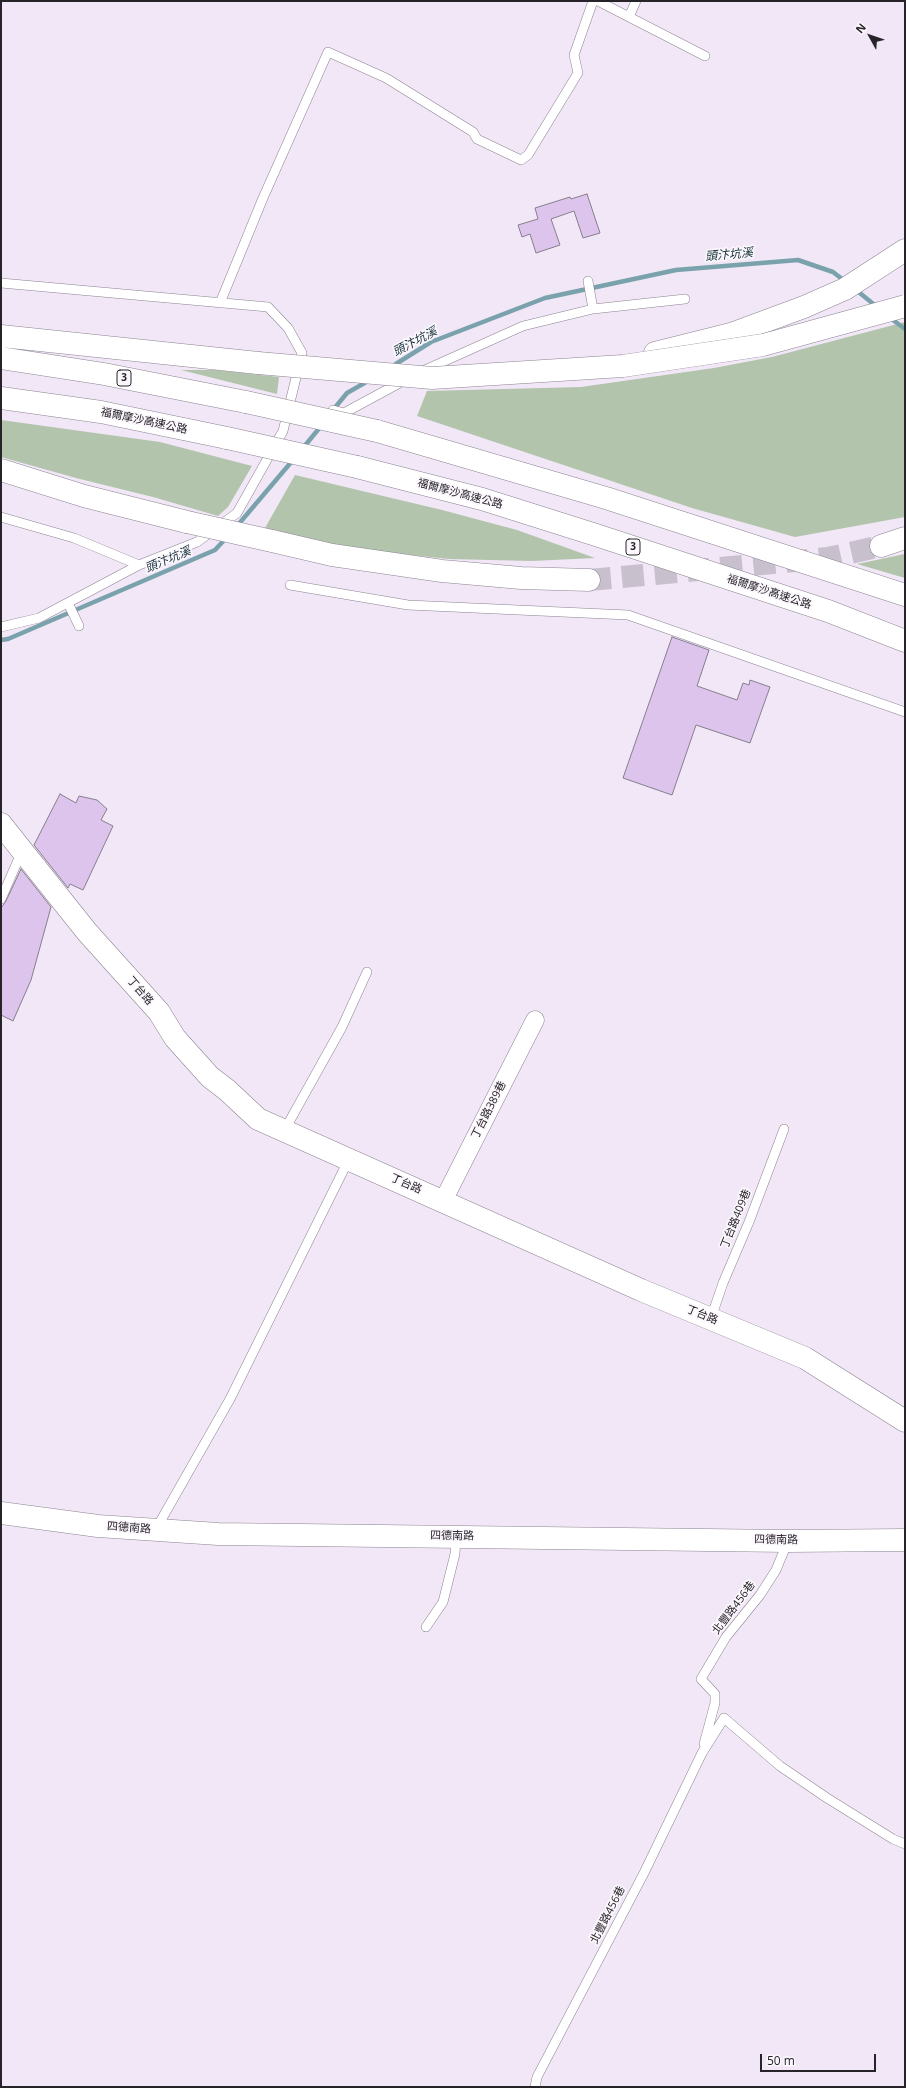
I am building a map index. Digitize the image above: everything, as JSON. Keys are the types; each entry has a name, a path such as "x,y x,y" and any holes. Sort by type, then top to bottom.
{"main road":[{"path":"623,366 655,353 731,334 804,307 845,289 905,250"},
{"path":"1,336 258,363 432,378 623,366 763,345 905,306"},
{"name":"3","path":"1,358 104,374 246,402 377,431 606,498 905,595"},
{"name":"福爾摩沙高速公路","path":"1,398 102,412 227,438 357,467 482,499 828,611 905,641"},
{"path":"1,470 84,496 187,522 332,555 442,571 520,578 590,580"},
{"path":"881,546 905,538"},
{"name":"丁台路","path":"1,824 87,932 159,1012 175,1038 210,1077 227,1090 258,1119 444,1200 627,1284 805,1358 905,1421"},
{"name":"四德南路","path":"1,1513 98,1526 218,1534 788,1541 905,1540"}],"street":[{"name":"丁台路389巷","path":"444,1200 535,1020"}],"lane":[{"path":"220,303 263,198 328,52 386,78 473,132 477,138 521,160 528,155 578,73 574,55 593,1"},
{"path":"598,1 705,56"},
{"path":"629,17 636,1"},
{"path":"588,281 593,309"},
{"path":"1,283 268,307 288,328 302,353 294,403 283,431 237,513 197,542 139,565 39,618 1,627"},
{"path":"321,408 344,413 433,365 523,326 593,309 685,299"},
{"path":"1,517 74,538 139,565"},
{"path":"290,585 408,605 628,614 905,712"},
{"path":"68,603 79,626"},
{"path":"1,899 22,850"},
{"path":"284,1131 342,1027 367,972"},
{"name":"丁台路409巷","path":"711,1318 723,1283 749,1222 784,1129"},
{"path":"155,1530 230,1399 350,1159"},
{"path":"426,1628 443,1602 455,1554 456,1536"},
{"name":"北豐路456巷","path":"702,1753 715,1703 715,1694 700,1679 726,1636 760,1595 776,1570 788,1541"},
{"name":"北豐路456巷","path":"536,2087 537,2077 644,1873 702,1753 724,1718 780,1766 827,1798 893,1839 905,1844"}],"green space":[{"path":"905,322 905,517 795,537 692,508 417,416 427,391 581,387 714,368 772,357"},
{"path":"181,370 215,370 279,377 277,394"},
{"path":"1,420 160,442 252,466 228,507 218,516 153,497 76,478 1,457"},
{"path":"295,475 442,510 517,530 595,558 532,561 449,559 355,549 265,528"},
{"path":"905,554 905,578 857,564"}],"building":[{"path":"587,194 600,233 583,238 574,211 551,219 560,245 536,253 530,234 522,237 518,225 538,219 535,208 570,197 571,199"},
{"path":"672,637 709,650 697,686 737,700 743,683 749,685 750,680 770,687 750,743 696,725 672,795 623,778"},
{"path":"60,794 76,803 79,796 97,800 107,809 101,820 113,826 83,890 70,884 68,888 34,845"},
{"path":"21,869 51,907 31,980 13,1021 1,1015 1,908 6,901"}],"waterway":[{"name":"頭汴坑溪","path":"391,367 431,342 545,298 676,270 798,260 833,272 846,282"},
{"name":"頭汴坑溪","path":"855,289 877,307"},
{"name":"頭汴坑溪","path":"889,317 905,329"},
{"name":"頭汴坑溪","path":"333,410 347,393 368,381"},
{"name":"頭汴坑溪","path":"303,448 321,426"},
{"name":"頭汴坑溪","path":"237,526 293,460"},
{"name":"頭汴坑溪","path":"1,640 8,639 215,550 227,537"}],"tunnel":[{"path":"589,580 828,558 881,546"}]}
